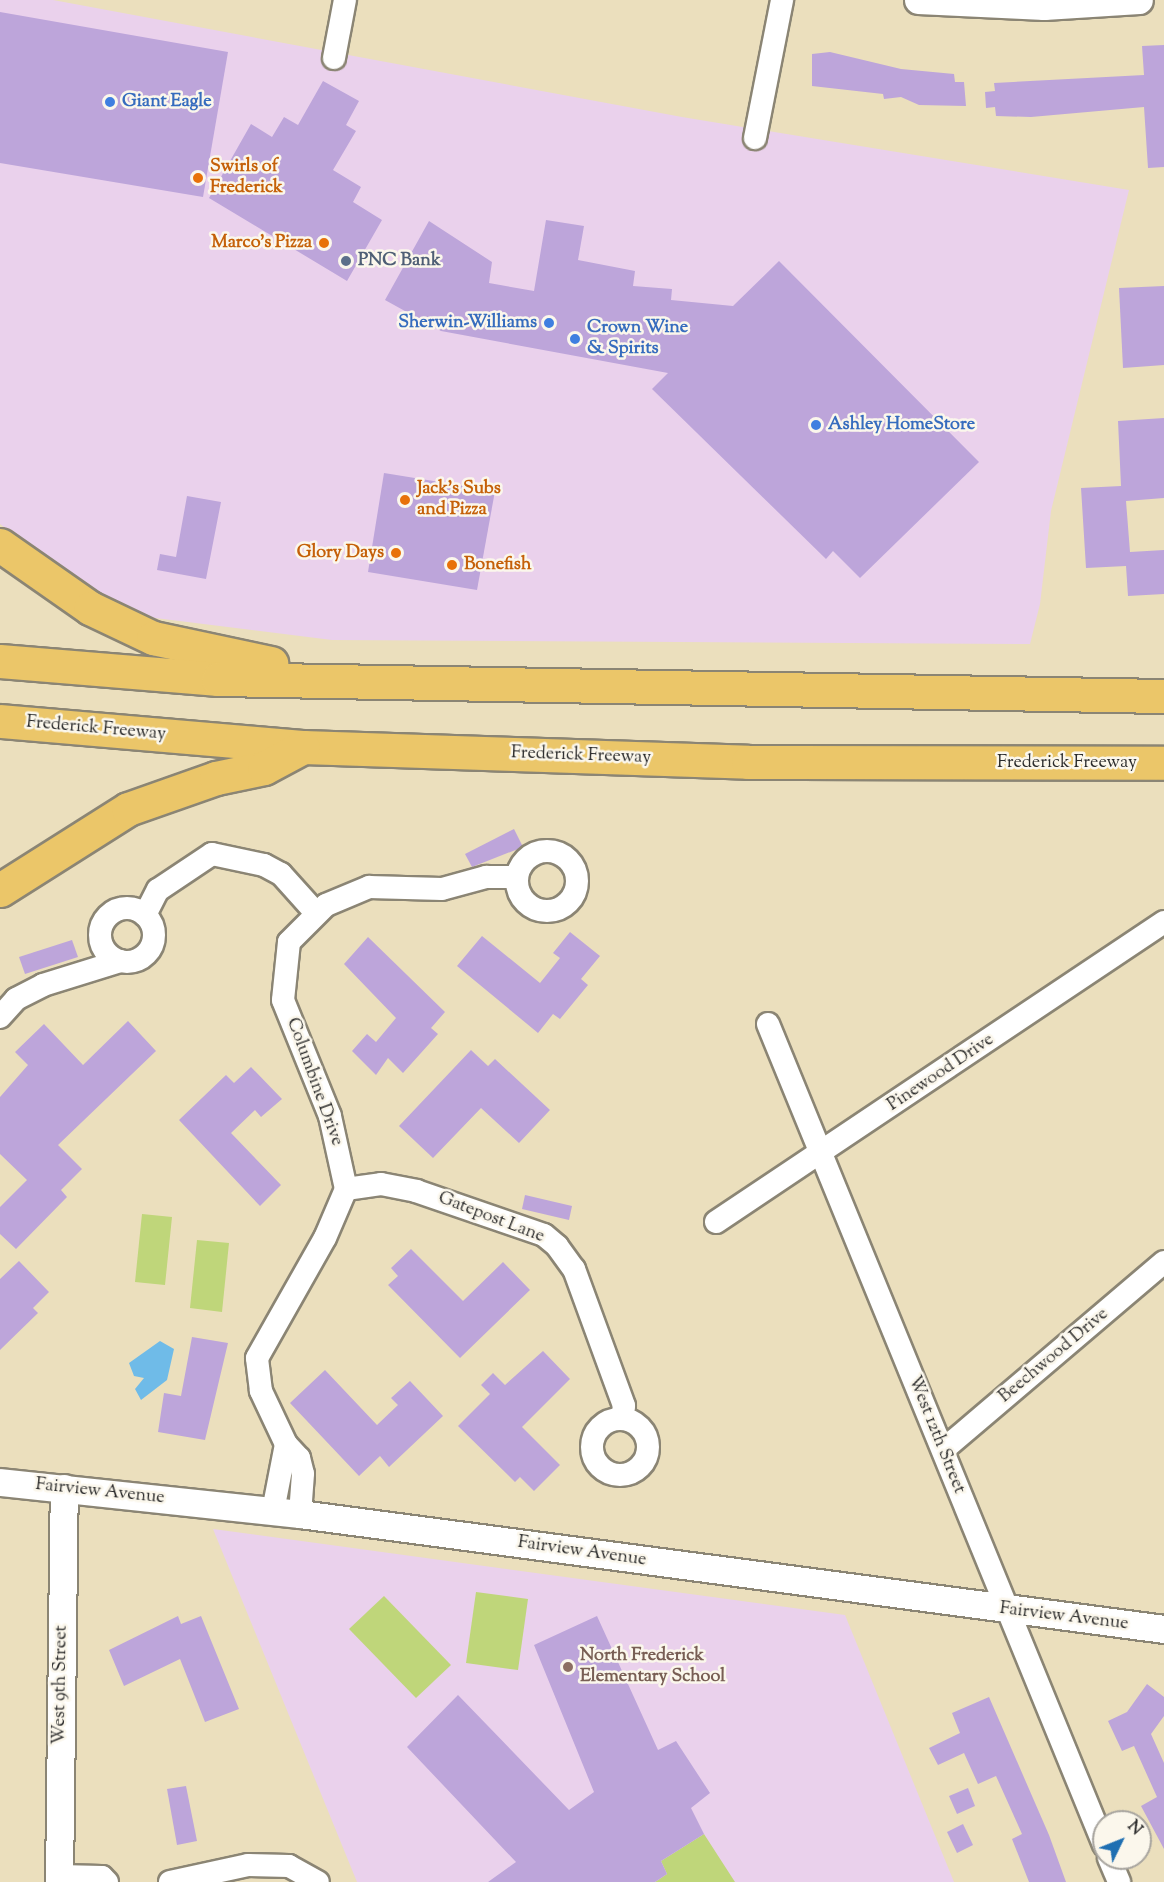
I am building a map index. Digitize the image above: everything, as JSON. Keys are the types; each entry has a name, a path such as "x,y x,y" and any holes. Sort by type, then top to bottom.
{"highway":[{"path":"0,545 90,608 153,638 241,658 418,684"},
{"path":"0,661 218,679 1164,696"},
{"name":"Frederick Freeway","path":"0,721 303,747 748,762 1164,763"},
{"path":"0,890 129,809 216,778 264,768 303,747"}],"street":[{"path":"334,58 345,0"},
{"path":"755,138 782,0"},
{"path":"918,0 1044,3 1139,0"},
{"path":"145,915 158,890 212,854 264,865 281,874 316,913"},
{"name":"Columbine Drive","path":"346,1189 330,1116 283,1000 289,942 316,913 369,887 442,888 486,877 517,877"},
{"path":"0,1017 16,999 43,985 120,962 138,960 151,948 153,931 145,915 129,908 105,919 101,944 120,962"},
{"name":"Pinewood Drive","path":"716,1222 818,1156 1164,922"},
{"name":"West 12th Street","path":"768,1024 818,1156 943,1450 1005,1610 1092,1817"},
{"name":"Gatepost Lane","path":"346,1189 381,1184 416,1191 544,1235 557,1246 574,1269 624,1406 622,1419"},
{"path":"300,1514 303,1474 299,1458 286,1444 261,1391 257,1358 326,1238 346,1189"},
{"name":"Beechwood Drive","path":"943,1450 1164,1262"},
{"path":"273,1510 286,1444"},
{"name":"Fairview Avenue","path":"0,1482 273,1510 1005,1610 1164,1629"},
{"name":"West 9th Street","path":"59,1879 64,1488"},
{"path":"170,1882 248,1864 289,1866 318,1882"},
{"path":"59,1879 102,1877 106,1882"}],"shaded area":[{"path":"0,0 53,0 682,117 1129,190 1051,511 1040,604 1030,644 332,640 147,617 83,586 0,524"},
{"name":"North Frederick Elementary School","path":"213,1529 845,1615 954,1882 357,1882"}],"green space":[{"path":"142,1214 172,1217 165,1285 135,1282"},
{"path":"197,1240 229,1243 222,1312 190,1308"},
{"path":"476,1592 528,1599 518,1670 466,1663"},
{"path":"384,1596 451,1665 416,1698 349,1629"},
{"path":"704,1834 735,1882 655,1882 667,1874 661,1861"}],"water":[{"path":"160,1341 174,1349 167,1380 141,1400 135,1389 144,1378 134,1376 129,1363"}],"building":[{"name":"Giant Eagle","path":"0,12 228,52 203,197 0,163"},
{"path":"1164,45 1164,167 1148,168 1144,107 1031,117 996,116 995,107 986,108 985,92 995,91 994,83 1144,75 1142,46"},
{"path":"830,52 901,69 954,74 955,82 964,82 966,106 919,105 901,97 884,99 883,94 812,86 812,54"},
{"path":"323,81 359,101 346,125 356,131 333,170 361,187 353,202 382,220 347,281 209,198 251,124 272,137 284,117 298,125"},
{"name":"Ashley HomeStore","path":"546,220 584,226 578,260 635,271 633,286 672,289 671,300 733,306 779,261 979,462 860,578 833,551 826,559 652,389 668,373 441,331 385,300 429,221 492,262 489,283 534,291"},
{"path":"1164,286 1164,365 1123,368 1119,288"},
{"path":"1164,418 1164,498 1126,501 1130,552 1164,550 1164,594 1128,596 1126,566 1086,568 1081,488 1121,486 1118,421"},
{"path":"384,473 495,491 477,590 368,572"},
{"path":"187,496 221,502 206,579 157,570 160,554 176,557"},
{"path":"514,829 523,847 472,867 465,854"},
{"path":"570,932 600,956 581,979 588,985 560,1019 553,1014 538,1033 457,966 482,936 540,983 560,958 553,953"},
{"path":"368,937 445,1012 431,1028 438,1034 403,1073 388,1058 376,1075 352,1051 367,1034 376,1042 396,1018 344,964"},
{"path":"72,940 78,957 25,974 19,957"},
{"path":"128,1021 156,1051 58,1145 82,1169 61,1190 67,1197 16,1249 0,1234 0,1207 27,1180 0,1154 0,1097 28,1065 15,1052 44,1024 83,1065"},
{"path":"471,1050 488,1066 495,1059 550,1110 519,1143 481,1108 433,1158 399,1126"},
{"path":"251,1067 282,1099 261,1117 255,1110 231,1133 281,1185 260,1206 179,1120 226,1075 234,1083"},
{"path":"525,1195 572,1206 569,1220 522,1209"},
{"path":"411,1249 463,1301 503,1262 530,1290 460,1358 388,1285 398,1276 391,1268"},
{"path":"19,1261 49,1292 33,1308 38,1313 0,1350 0,1279"},
{"path":"192,1337 228,1343 205,1440 158,1432 164,1393 181,1396"},
{"path":"543,1351 570,1379 522,1427 560,1465 534,1491 520,1477 515,1482 458,1426 490,1394 481,1385 493,1373 505,1385"},
{"path":"325,1370 377,1425 398,1405 391,1398 410,1381 443,1416 389,1467 380,1456 359,1476 290,1403"},
{"path":"178,1616 181,1624 201,1616 239,1709 205,1722 180,1659 124,1686 109,1650"},
{"name":"North Frederick Elementary School","path":"597,1616 658,1750 676,1741 710,1793 691,1808 704,1834 661,1861 667,1874 655,1882 488,1882 516,1862 407,1747 458,1695 569,1810 594,1792 534,1645"},
{"path":"1147,1684 1164,1697 1164,1716 1151,1734 1164,1763 1164,1849 1152,1827 1152,1810 1143,1810 1141,1806 1157,1797 1134,1746 1122,1751 1108,1721 1127,1712"},
{"path":"989,1697 1049,1835 1066,1882 1029,1882 1012,1839 1022,1834 996,1776 978,1784 964,1753 938,1765 929,1748 960,1733 952,1713"},
{"path":"186,1786 197,1841 177,1845 167,1789"},
{"path":"968,1788 975,1806 957,1814 949,1796"},
{"path":"963,1824 973,1845 957,1853 947,1832"}],"place":[{"name":"Giant Eagle","path":"110,102"},
{"name":"Swirls of Frederick","path":"198,178"},
{"name":"Marco's Pizza","path":"324,243"},
{"name":"PNC Bank","path":"346,261"},
{"name":"Sherwin-Williams","path":"549,323"},
{"name":"Crown Wine & Spirits","path":"575,339"},
{"name":"Ashley HomeStore","path":"816,425"},
{"name":"Jack's Subs and Pizza","path":"405,500"},
{"name":"Glory Days","path":"396,553"},
{"name":"Bonefish","path":"452,565"},
{"name":"North Frederick Elementary School","path":"568,1667"}]}
